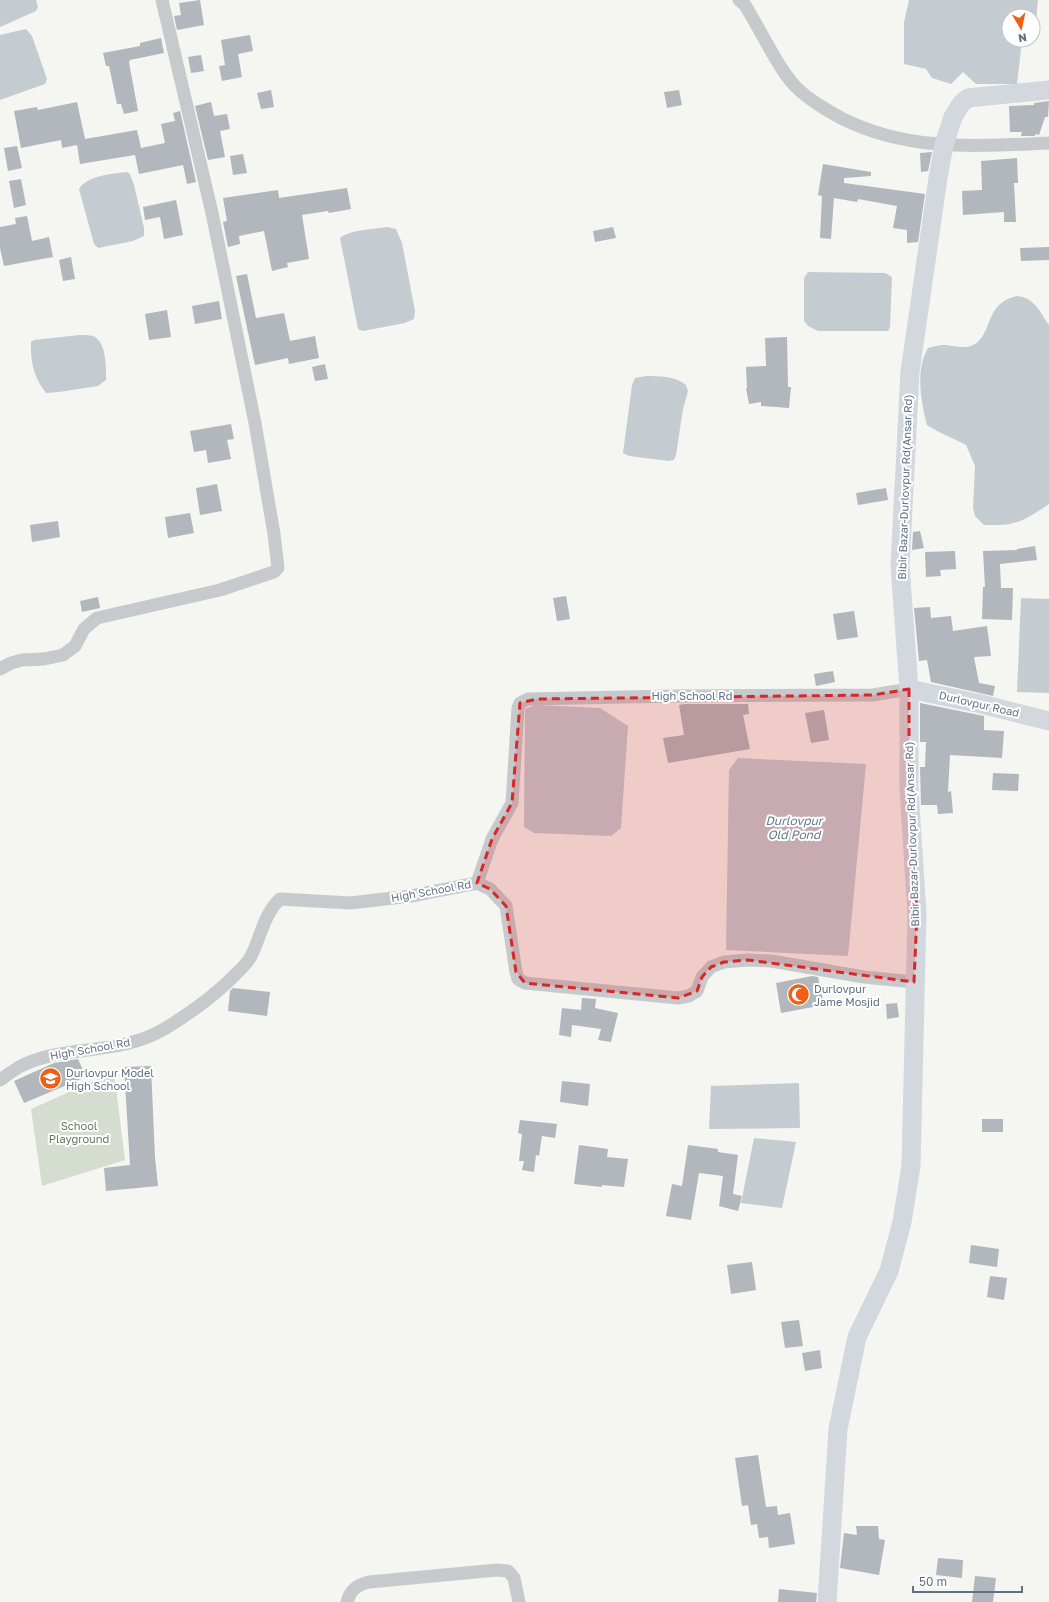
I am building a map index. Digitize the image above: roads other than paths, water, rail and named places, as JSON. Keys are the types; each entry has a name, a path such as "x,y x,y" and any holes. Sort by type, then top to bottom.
{"street":[{"path":"0,668 22,660 44,659 62,655 75,646 84,629 97,618 220,590 274,572 278,568 274,534 255,423 212,213 162,0"},
{"path":"740,0 745,5 783,71 795,87 823,108 859,127 888,136 944,145 970,146 1049,143"},
{"name":"Bibir Bazar-Durlovpur Rd(Ansar Rd)","path":"827,1602 838,1429 857,1337 889,1271 902,1222 911,1166 914,982 917,914 909,789 909,689 900,566 910,372 944,145 953,117 961,104 968,98 1049,90"},
{"name":"Durlovpur Road","path":"909,689 981,704 1049,721"},
{"name":"High School Rd","path":"0,1080 22,1065 42,1058 123,1045 165,1029 205,1002 231,979 249,960 272,906 280,899 350,903 417,895 477,883 492,839 512,803 518,708 520,703 528,699 674,696 873,695 909,689"},
{"path":"477,883 490,889 506,906 516,972 518,979 525,983 678,998 689,996 697,991 702,977 712,967 724,962 748,960 771,961 864,977 914,982"},
{"path":"347,1602 349,1593 360,1584 369,1582 497,1570 508,1571 514,1578 519,1602"}],"water":[{"path":"0,0 36,0 38,7 36,11 0,27"},
{"path":"909,0 1038,0 1037,8 1001,8 1001,48 1021,48 1017,84 976,84 963,72 951,84 932,78 926,69 904,64 904,22"},
{"path":"26,29 32,36 47,79 45,84 0,100 0,35"},
{"path":"127,172 130,174 134,185 144,228 144,236 133,241 98,248 94,244 79,189 83,184 94,178"},
{"path":"387,227 396,229 402,243 415,311 414,319 405,323 363,331 358,329 340,238 349,233"},
{"path":"808,272 885,273 892,277 890,327 888,331 818,331 808,326 804,321 804,278"},
{"path":"1017,296 1023,297 1033,303 1049,325 1049,504 1033,515 1019,521 1004,525 984,525 975,516 973,508 975,466 966,445 936,431 927,425 921,396 920,376 924,357 928,348 943,345 961,347 971,346 983,335 993,313 998,306 1006,300"},
{"path":"80,335 93,336 98,339 101,344 105,356 106,380 98,386 46,393 38,381 34,369 31,356 31,342 34,340"},
{"path":"646,376 667,377 677,380 686,385 688,391 683,409 674,460 669,461 629,456 623,453 632,385 635,378"},
{"path":"1021,598 1049,599 1049,693 1017,692"},
{"path":"535,705 600,708 628,726 621,828 611,836 534,833 524,827 525,709"},
{"name":"Durlovpur Old Pond","path":"738,758 866,764 848,956 726,950 729,770"},
{"path":"799,1083 800,1128 709,1129 711,1086"},
{"path":"754,1138 796,1142 782,1208 741,1203"}],"place":[{"name":"Durlovpur Jame Mosjid","path":"798,995"},
{"name":"Durlovpur Model High School","path":"50,1079"}],"park label":[{"name":"School Playground","path":"79,1132"}]}
